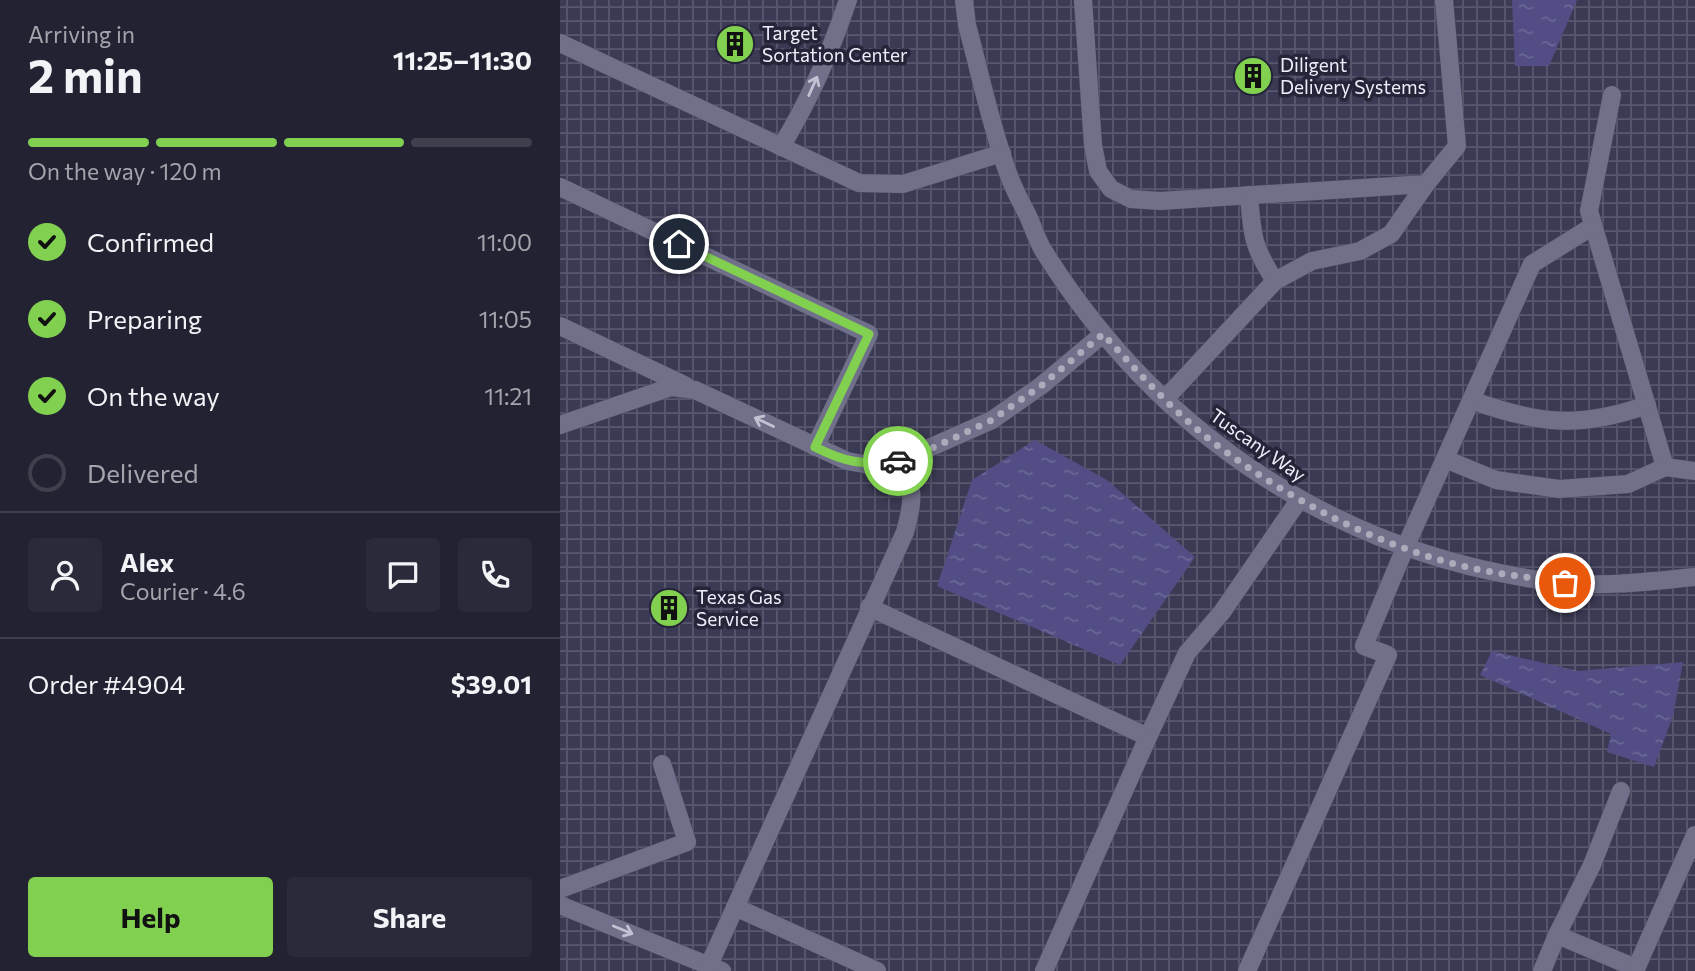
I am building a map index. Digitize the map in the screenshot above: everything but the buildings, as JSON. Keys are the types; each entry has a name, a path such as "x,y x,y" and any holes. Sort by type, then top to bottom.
{"street":[{"path":"781,146 799,117 848,0"},
{"name":"Tuscany Way","path":"964,0 967,25 1008,173 1042,248 1103,334 1165,399 1216,445 1299,500 1370,535 1475,569 1565,583 1634,583 1695,577"},
{"path":"1083,0 1093,145 1098,171 1111,189 1131,199 1160,201 1426,184"},
{"path":"1165,399 1275,281 1311,261 1360,251 1391,234 1457,146 1444,0"},
{"path":"560,43 859,183 904,184 1002,153"},
{"path":"1612,95 1589,211 1665,467"},
{"path":"560,187 869,334 820,449"},
{"path":"1249,195 1251,235 1259,257 1275,281"},
{"path":"1247,971 1388,655 1364,646 1532,264 1593,226"},
{"path":"560,326 820,449 847,461 869,465 902,460 992,420 1042,385 1103,334"},
{"path":"560,425 670,387 695,390"},
{"path":"1471,400 1510,414 1557,422 1616,416 1647,405"},
{"path":"1445,459 1496,480 1559,489 1628,484 1665,467 1695,471"},
{"path":"560,905 716,968 735,907 905,532 912,507 912,489 902,460"},
{"path":"1044,971 1187,653 1222,612 1299,500"},
{"path":"869,607 1149,737"},
{"path":"560,889 687,842 662,764"},
{"path":"1542,971 1592,865 1621,790"},
{"path":"1557,936 1635,970 1695,835"},
{"path":"735,907 877,971"}],"shaded area":[{"path":"560,0 1695,0 1695,971 560,971"}],"water":[{"path":"1512,0 1577,0 1549,66 1515,66"},
{"path":"1035,440 1107,480 1195,557 1120,665 937,586 972,480"},
{"path":"1492,651 1578,671 1683,662 1673,716 1654,767 1607,752 1611,734 1480,675"}],"way so far":[{"path":"898,461 992,420 1042,385 1103,334 1165,399 1216,445 1299,500 1370,535 1405,548 1475,569 1565,583"}],"place":[{"name":"Target Sortation Center","path":"735,44"},
{"name":"Diligent Delivery Systems","path":"1253,76"},
{"name":"Texas Gas Service","path":"669,608"}],"route":[{"path":"679,244 869,334 815,447 847,461 869,465 898,461"}]}
